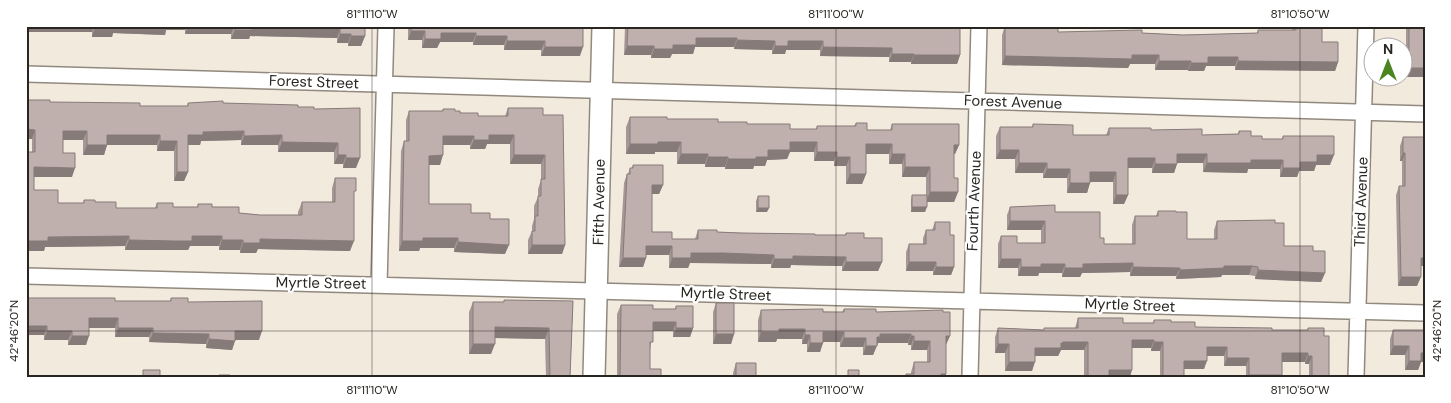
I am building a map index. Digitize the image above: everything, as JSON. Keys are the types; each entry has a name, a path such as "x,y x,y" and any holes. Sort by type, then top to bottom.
{"street":[{"path":"379,285 386,26"},
{"name":"Fifth Avenue","path":"594,377 603,26"},
{"name":"Fourth Avenue","path":"970,377 979,26"},
{"name":"Third Avenue","path":"1356,377 1366,26"},
{"name":"Forest Street","path":"26,74 602,90"},
{"name":"Forest Avenue","path":"602,90 1425,114"},
{"name":"Myrtle Street","path":"26,276 1425,313"}],"building":[{"path":"115,26 115,27 95,27"},
{"path":"235,26 365,26 365,36 340,34 340,29 252,27 252,30 235,30"},
{"path":"411,26 573,26 573,28 583,28 583,47 545,47 545,41 507,41 507,36 476,36 476,33 441,33 441,39 425,39 425,31 411,31"},
{"path":"628,26 960,26 960,55 892,54 892,48 823,47 823,41 788,41 788,46 775,46 775,41 737,40 737,38 696,38 696,45 673,45 673,49 654,49 654,46 627,46"},
{"path":"1005,26 1058,26 1058,32 1142,30 1142,33 1183,35 1258,33 1258,30 1296,30 1296,26 1322,26 1322,42 1338,42 1338,62 1238,61 1238,57 1208,57 1208,63 1191,63 1191,61 1159,61 1159,55 1132,55 1132,59 1005,56"},
{"path":"1409,26 1425,26 1425,68 1414,68 1414,38 1409,38"},
{"path":"26,100 140,103 140,106 188,106 188,103 223,101 223,103 298,105 298,107 314,107 314,109 360,108 360,158 346,158 346,155 338,155 338,143 282,142 282,135 244,136 244,131 203,132 203,135 188,135 188,172 177,172 177,141 160,141 160,135 107,135 107,145 87,145 87,131 63,131 63,153 75,153 75,168 34,167 34,190 58,190 58,203 84,203 84,200 95,200 95,202 116,202 116,208 157,208 157,203 173,203 173,207 198,207 198,204 212,204 212,207 239,207 239,213 260,215 302,215 302,202 335,202 335,178 356,178 356,191 354,191 354,241 260,239 260,243 243,243 243,240 222,240 222,236 192,236 192,241 175,241 129,240 129,236 48,237 48,241 26,241 26,152 35,152 35,130 26,129"},
{"path":"508,108 543,108 543,115 563,115 565,245 532,245 532,231 535,231 535,216 538,216 538,196 541,196 541,179 545,179 545,155 514,155 514,135 489,135 489,140 474,140 474,136 443,136 443,155 429,156 429,204 471,204 471,213 490,213 490,219 509,219 509,245 458,242 458,238 423,238 423,241 402,241 404,141 409,141 409,111 455,109 455,111 460,111 460,113 478,113 478,116 508,116"},
{"path":"630,117 718,119 718,122 747,122 747,124 790,124 790,129 817,129 817,126 856,126 856,123 867,123 867,130 892,130 892,124 959,124 959,145 954,145 954,178 958,178 958,192 930,192 930,167 905,167 905,154 892,154 892,144 866,144 866,174 850,174 850,157 837,157 837,152 817,152 817,142 790,142 790,150 768,150 768,157 756,157 756,159 728,159 728,157 708,157 708,154 681,154 681,142 630,144"},
{"path":"1033,124 1073,125 1073,135 1109,135 1109,128 1151,128 1151,130 1202,129 1202,135 1239,134 1239,131 1251,131 1251,136 1262,136 1262,139 1283,139 1283,136 1334,136 1334,155 1317,155 1317,162 1300,162 1300,168 1283,168 1283,160 1251,160 1251,163 1207,163 1207,154 1177,154 1177,164 1155,164 1155,158 1128,158 1128,195 1116,195 1116,172 1090,172 1090,183 1070,183 1070,169 1047,169 1047,163 1019,163 1019,150 1000,150 1000,127 1033,127"},
{"path":"1403,137 1425,137 1425,258 1421,258 1421,277 1401,277 1399,186 1405,186"},
{"path":"633,165 663,165 663,185 652,185 652,232 672,232 672,239 698,239 698,230 815,235 864,233 864,238 882,238 882,262 846,262 846,257 793,256 793,259 774,259 774,255 724,253 691,253 691,258 672,258 672,246 646,246 646,258 623,258 627,174 630,174 630,168 633,168"},
{"path":"912,195 927,195 927,207 912,207"},
{"path":"758,196 769,196 769,208 758,208"},
{"path":"1055,205 1055,212 1100,212 1100,238 1104,238 1104,244 1135,244 1135,216 1158,216 1158,211 1187,212 1187,239 1217,239 1217,221 1275,220 1275,223 1284,223 1284,246 1313,246 1313,251 1325,251 1325,273 1258,270 1258,267 1252,266 1224,266 1224,268 1180,270 1180,268 1133,267 1133,263 1083,264 1083,268 1065,268 1065,264 1041,264 1041,267 1021,267 1021,259 1001,259 1001,236 1017,236 1017,243 1045,243 1045,221 1010,221 1010,207"},
{"path":"935,222 950,222 950,235 954,235 954,267 936,267 936,262 909,262 909,244 926,244 926,230 935,230"},
{"path":"26,298 115,298 115,301 171,301 171,298 188,298 188,302 262,301 262,331 235,331 235,341 209,339 209,334 153,333 153,328 118,328 118,318 89,318 89,336 72,336 72,331 47,331 47,326 26,326"},
{"path":"504,300 573,301 570,377 550,377 549,328 495,327 495,344 473,344 473,302 504,302"},
{"path":"716,303 734,303 734,334 716,334"},
{"path":"621,305 653,305 653,309 676,309 676,306 693,306 693,328 676,328 676,322 653,322 653,342 650,342 650,369 661,369 661,377 620,377"},
{"path":"823,309 823,312 844,312 844,309 876,309 876,312 943,310 943,312 950,312 950,336 946,336 946,374 941,374 941,377 906,377 906,374 914,374 914,362 930,362 930,341 914,341 914,336 911,336 911,334 880,334 880,337 877,337 877,346 866,346 866,338 844,338 844,332 823,332 823,343 810,343 810,335 805,335 805,329 779,329 779,332 761,332 761,310"},
{"path":"1078,318 1123,318 1123,323 1154,323 1154,320 1171,320 1171,322 1195,322 1195,327 1272,328 1272,330 1324,328 1324,336 1329,336 1329,377 1312,377 1312,356 1308,356 1308,353 1282,353 1282,375 1249,375 1249,358 1227,358 1227,347 1207,347 1207,361 1184,361 1184,376 1163,376 1163,342 1154,342 1154,340 1132,340 1132,370 1109,370 1109,376 1088,376 1088,342 1063,342 1061,343 1061,348 1035,348 1035,362 1009,362 1009,344 998,344 998,328 1044,330 1044,328 1078,328"},
{"path":"1393,330 1425,330 1425,353 1421,353 1421,361 1409,361 1409,346 1393,346"},
{"path":"736,363 756,363 756,377 736,377"},
{"path":"143,370 160,370 160,377 143,377"},
{"path":"848,370 859,370 859,377 848,377"},
{"path":"219,375 230,375 230,377 219,377"}]}
